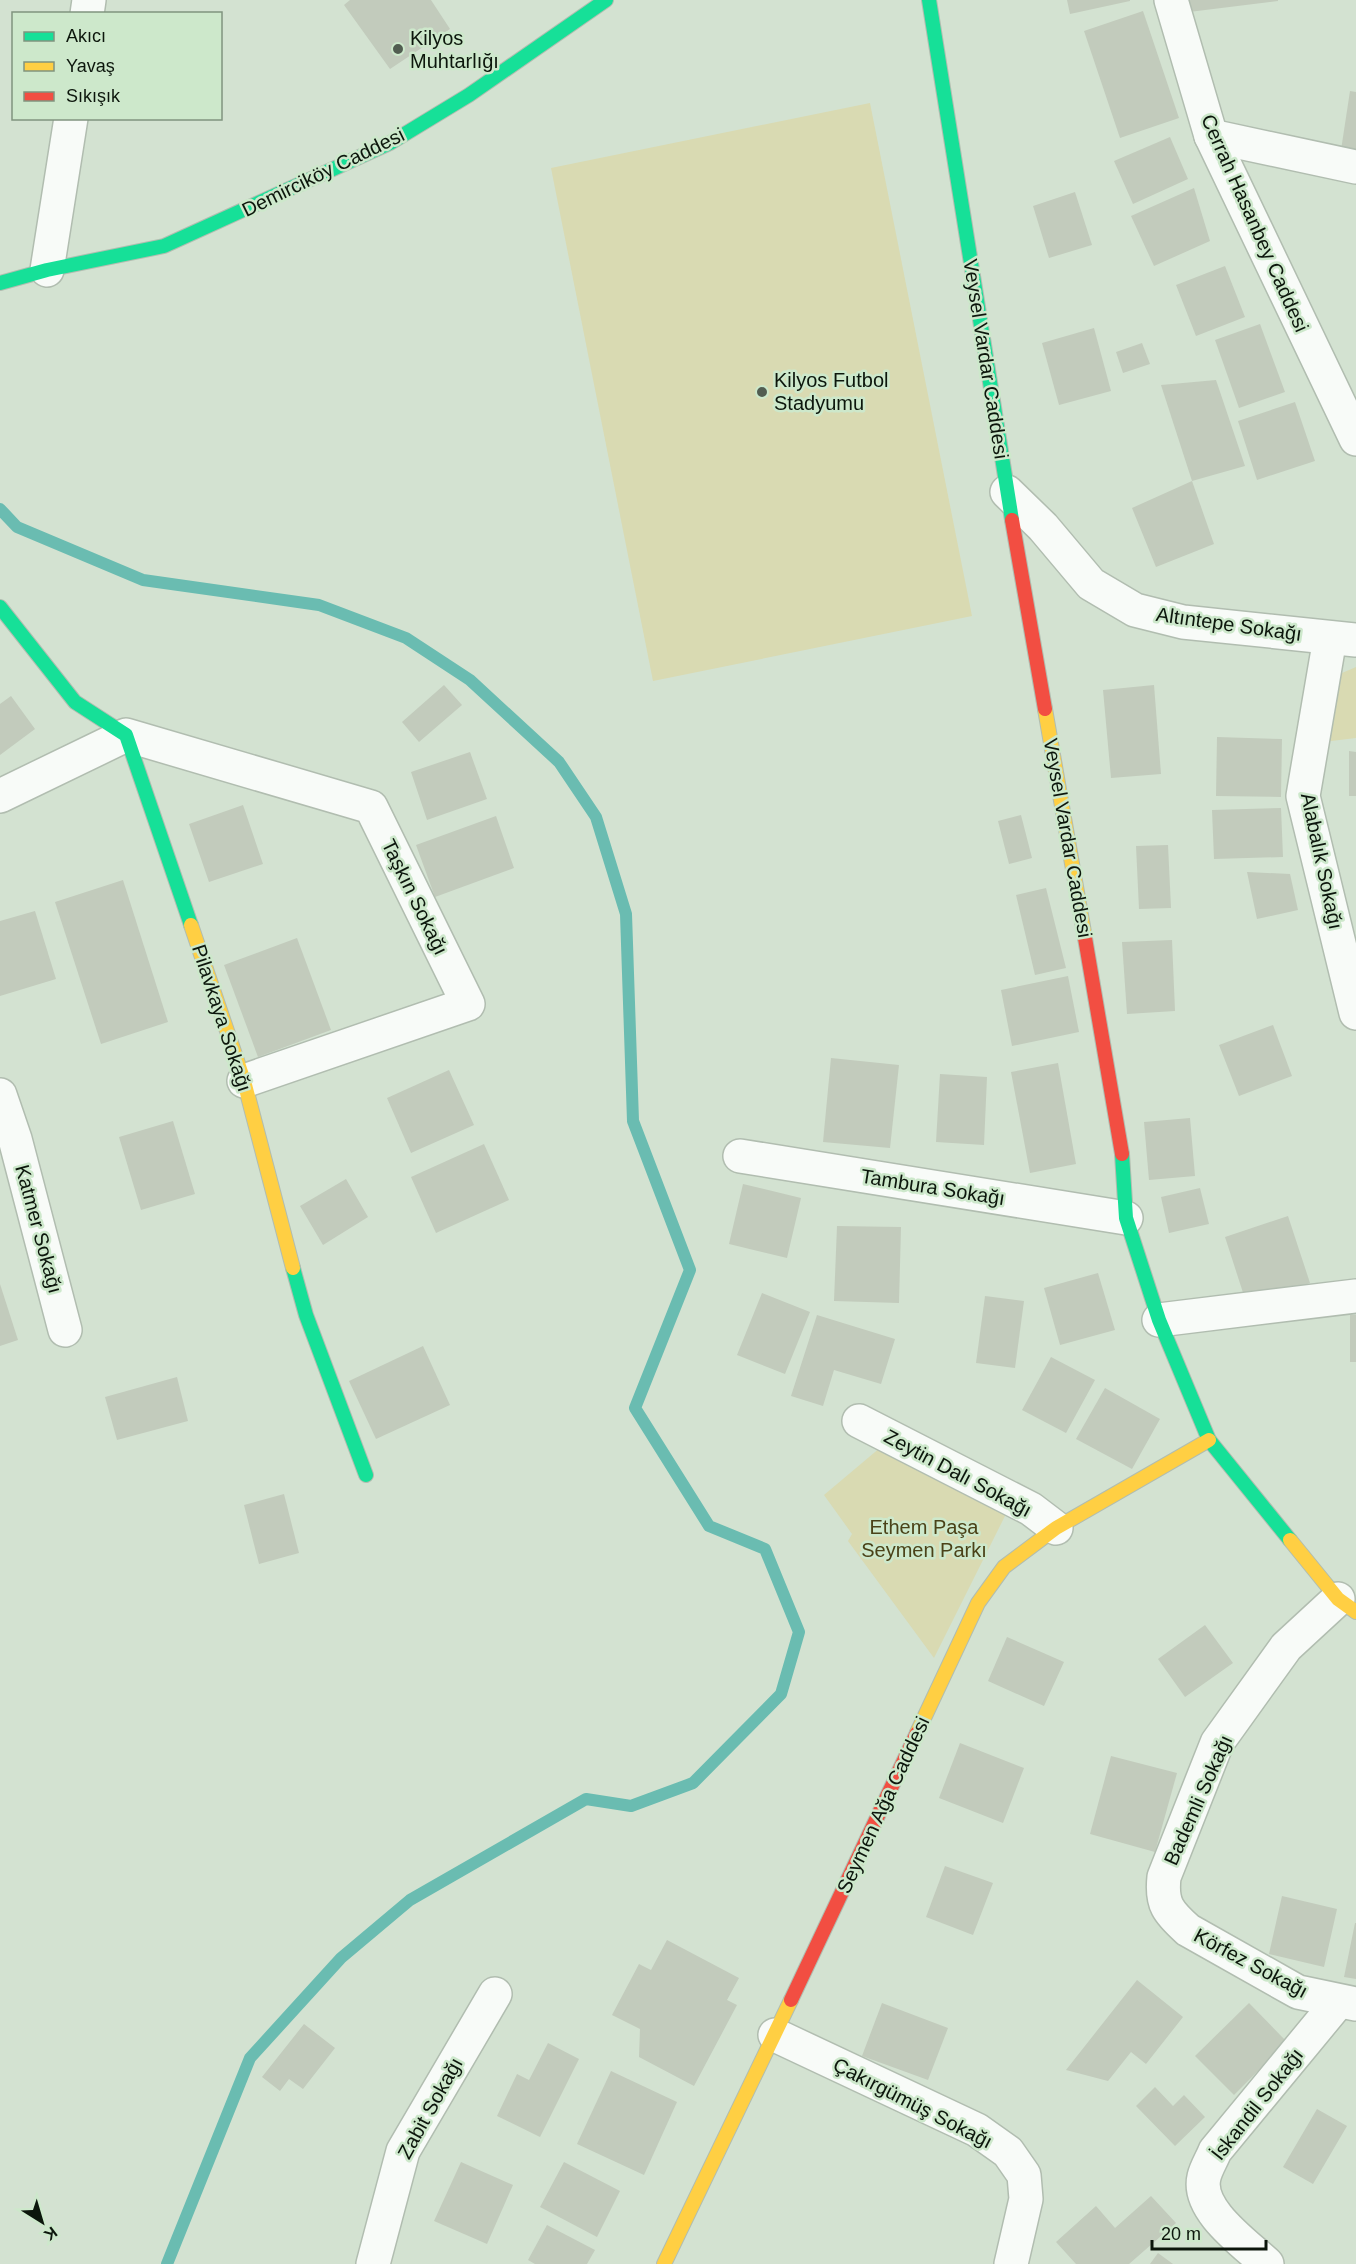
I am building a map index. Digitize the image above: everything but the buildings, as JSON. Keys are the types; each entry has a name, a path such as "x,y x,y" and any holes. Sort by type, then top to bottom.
{"street":[{"name":"Demirciköy Caddesi","path":"0,283 47,270 164,246 390,143 469,94 606,0"},
{"name":"Veysel Vardar Caddesi","path":"929,0 1007,492 1122,1153 1126,1218 1159,1320 1209,1440 1347,1606"},
{"name":"Cerrah Hasanbey Caddesi","path":"1171,0 1211,136 1356,439"},
{"path":"47,270 71,120"},
{"path":"1211,136 1356,167"},
{"name":"Demirciköy Caddesi","path":"0,269 47,270"},
{"name":"Altıntepe Sokağı","path":"1007,492 1043,527 1091,584 1135,610 1183,622 1343,639"},
{"path":"0,607 75,702 126,735"},
{"name":"Alabalık Sokağı","path":"1343,639 1303,796 1356,1013"},
{"path":"0,796 126,735"},
{"name":"Taşkın Sokağı","path":"126,735 371,807 468,1004 244,1081"},
{"name":"Pilavkaya Sokağı","path":"126,735 244,1081 306,1315 366,1475"},
{"name":"Katmer Sokağı","path":"0,1095 15,1139 65,1330"},
{"name":"Tambura Sokağı","path":"740,1156 1126,1218"},
{"path":"1159,1320 1356,1296"},
{"name":"Zeytin Dalı Sokağı","path":"859,1421 1031,1509 1056,1528"},
{"name":"Seymen Ağa Caddesi","path":"664,2264 775,2035 978,1602 1004,1567 1056,1528 1209,1440"},
{"name":"Bademli Sokağı","path":"1162,1897 1164,1877 1217,1743 1286,1647 1347,1606"},
{"name":"Körfez Sokağı","path":"1162,1897 1172,1916 1188,1930 1298,1992 1347,2003"},
{"name":"Zabit Sokağı","path":"373,2264 403,2151 495,1994"},
{"name":"İskandil Sokağı","path":"1267,2264 1222,2222 1209,2205 1203,2178 1215,2151 1347,2003"},
{"name":"Çakırgümüş Sokağı","path":"775,2035 977,2130 1008,2152 1024,2175 1026,2199 1011,2264"}],"green space":[{"name":"Kilyos Futbol Stadyumu","path":"870,103 972,616 653,681 551,168"},
{"path":"1356,667 1356,738 1323,742 1335,676"},
{"name":"Ethem Paşa Seymen Parkı","path":"881,1447 1009,1508 934,1658 848,1541 852,1534 824,1495"}],"waterway":[{"path":"0,509 17,527 143,580 319,605 406,638 470,680 559,762 596,817 626,914 633,1121 690,1270 635,1408 709,1526 765,1549 799,1632 781,1694 693,1783 631,1806 586,1799 410,1900 341,1958 250,2058 167,2264"}],"traffic: fast":[{"path":"0,283 47,270 164,246 390,143 469,95 606,0"},
{"path":"929,0 1012,520"},
{"path":"0,607 75,702 126,735 191,925"},
{"path":"1122,1154 1126,1218 1159,1320 1209,1440 1290,1540"},
{"path":"293,1268 306,1315 366,1475"}],"traffic: slow":[{"path":"1045,709 1085,938"},
{"path":"191,925 244,1081 293,1268"},
{"path":"917,1733 978,1603 1004,1567 1056,1528 1209,1440"},
{"path":"1290,1540 1338,1599 1356,1612"},
{"path":"664,2264 791,2000"}],"traffic: jam":[{"path":"1012,520 1045,709"},
{"path":"1085,938 1122,1154"},
{"path":"791,2000 917,1733"}],"place":[{"name":"Kilyos Muhtarlığı","path":"398,49"},
{"name":"Kilyos Futbol Stadyumu","path":"762,392"}]}
